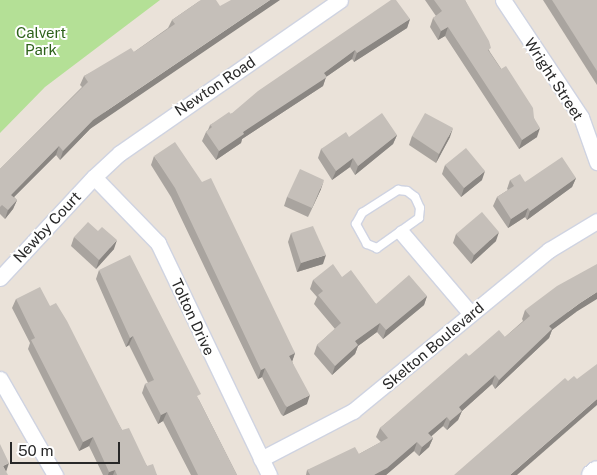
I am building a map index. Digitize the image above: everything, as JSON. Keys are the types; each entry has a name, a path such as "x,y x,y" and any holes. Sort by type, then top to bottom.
{"street":[{"name":"Newton Road","path":"94,177 155,126 340,0"},
{"name":"Wright Street","path":"503,0 581,117 597,162"},
{"name":"Newby Court","path":"0,278 94,177"},
{"name":"Tolton Drive","path":"94,177 158,242 269,475"},
{"name":"Skelton Boulevard","path":"261,459 353,411 549,250 597,222"},
{"path":"402,233 471,314"},
{"path":"0,380 55,475"},
{"path":"592,475 597,471"}],"lane":[{"path":"398,190 407,191 420,208 419,218 402,233 377,248 367,244 356,224 362,213 398,190"}],"green space":[{"name":"Calvert Park","path":"0,0 160,0 45,87 0,133"}],"building":[{"path":"201,0 216,0 220,6 231,0 270,0 93,120 63,151 59,146 11,195 17,200 8,210 2,205 0,207 0,169 88,82 84,76 131,48 134,52 175,24 172,20"},
{"path":"391,0 396,0 410,19 357,53 355,50 324,73 327,77 243,132 244,134 219,151 206,132 212,127 210,125 229,112 231,114 258,91"},
{"path":"434,0 465,0 489,41 491,48 488,50 501,69 506,66 533,108 534,118 540,128 522,140 448,27 441,31 433,18 442,11"},
{"path":"552,0 597,0 597,71"},
{"path":"382,113 397,135 358,166 353,158 336,171 321,149 346,132 349,137"},
{"path":"425,113 453,128 439,154 412,136"},
{"path":"175,142 202,182 211,178 295,353 289,356 310,395 287,407 265,368 261,370 175,188 154,156"},
{"path":"466,148 485,171 464,188 445,165"},
{"path":"562,157 576,178 530,211 528,208 511,219 497,197 514,186 510,180 520,174 525,182"},
{"path":"300,169 324,180 312,208 287,197"},
{"path":"482,212 499,232 474,255 456,234"},
{"path":"88,222 98,231 102,227 117,240 99,260 74,237"},
{"path":"313,226 326,255 301,263 291,233"},
{"path":"130,255 201,394 197,396 237,475 198,475 167,412 161,415 145,384 154,380 133,336 130,338 99,270"},
{"path":"333,264 342,277 351,270 376,304 409,275 427,296 386,330 380,323 355,341 358,345 335,366 317,345 341,323 318,295 323,291 313,280"},
{"path":"597,264 597,292 549,326 552,329 499,380 495,375 459,407 462,411 450,421 447,417 428,433 433,438 422,447 417,442 387,468 374,475 310,475 307,470 355,447 359,454 388,438 380,428 466,353 469,356 499,330 505,337 530,316 525,310 557,286"},
{"path":"40,287 50,306 56,303 67,321 122,430 129,428 147,466 153,464 157,475 117,475 115,470 109,472 93,437 83,442 31,340 35,338 16,299"},
{"path":"597,364 597,399 510,475 454,475 565,378 568,381 574,376 577,379"},
{"path":"0,444 9,463 3,466 8,475 0,475"}]}
